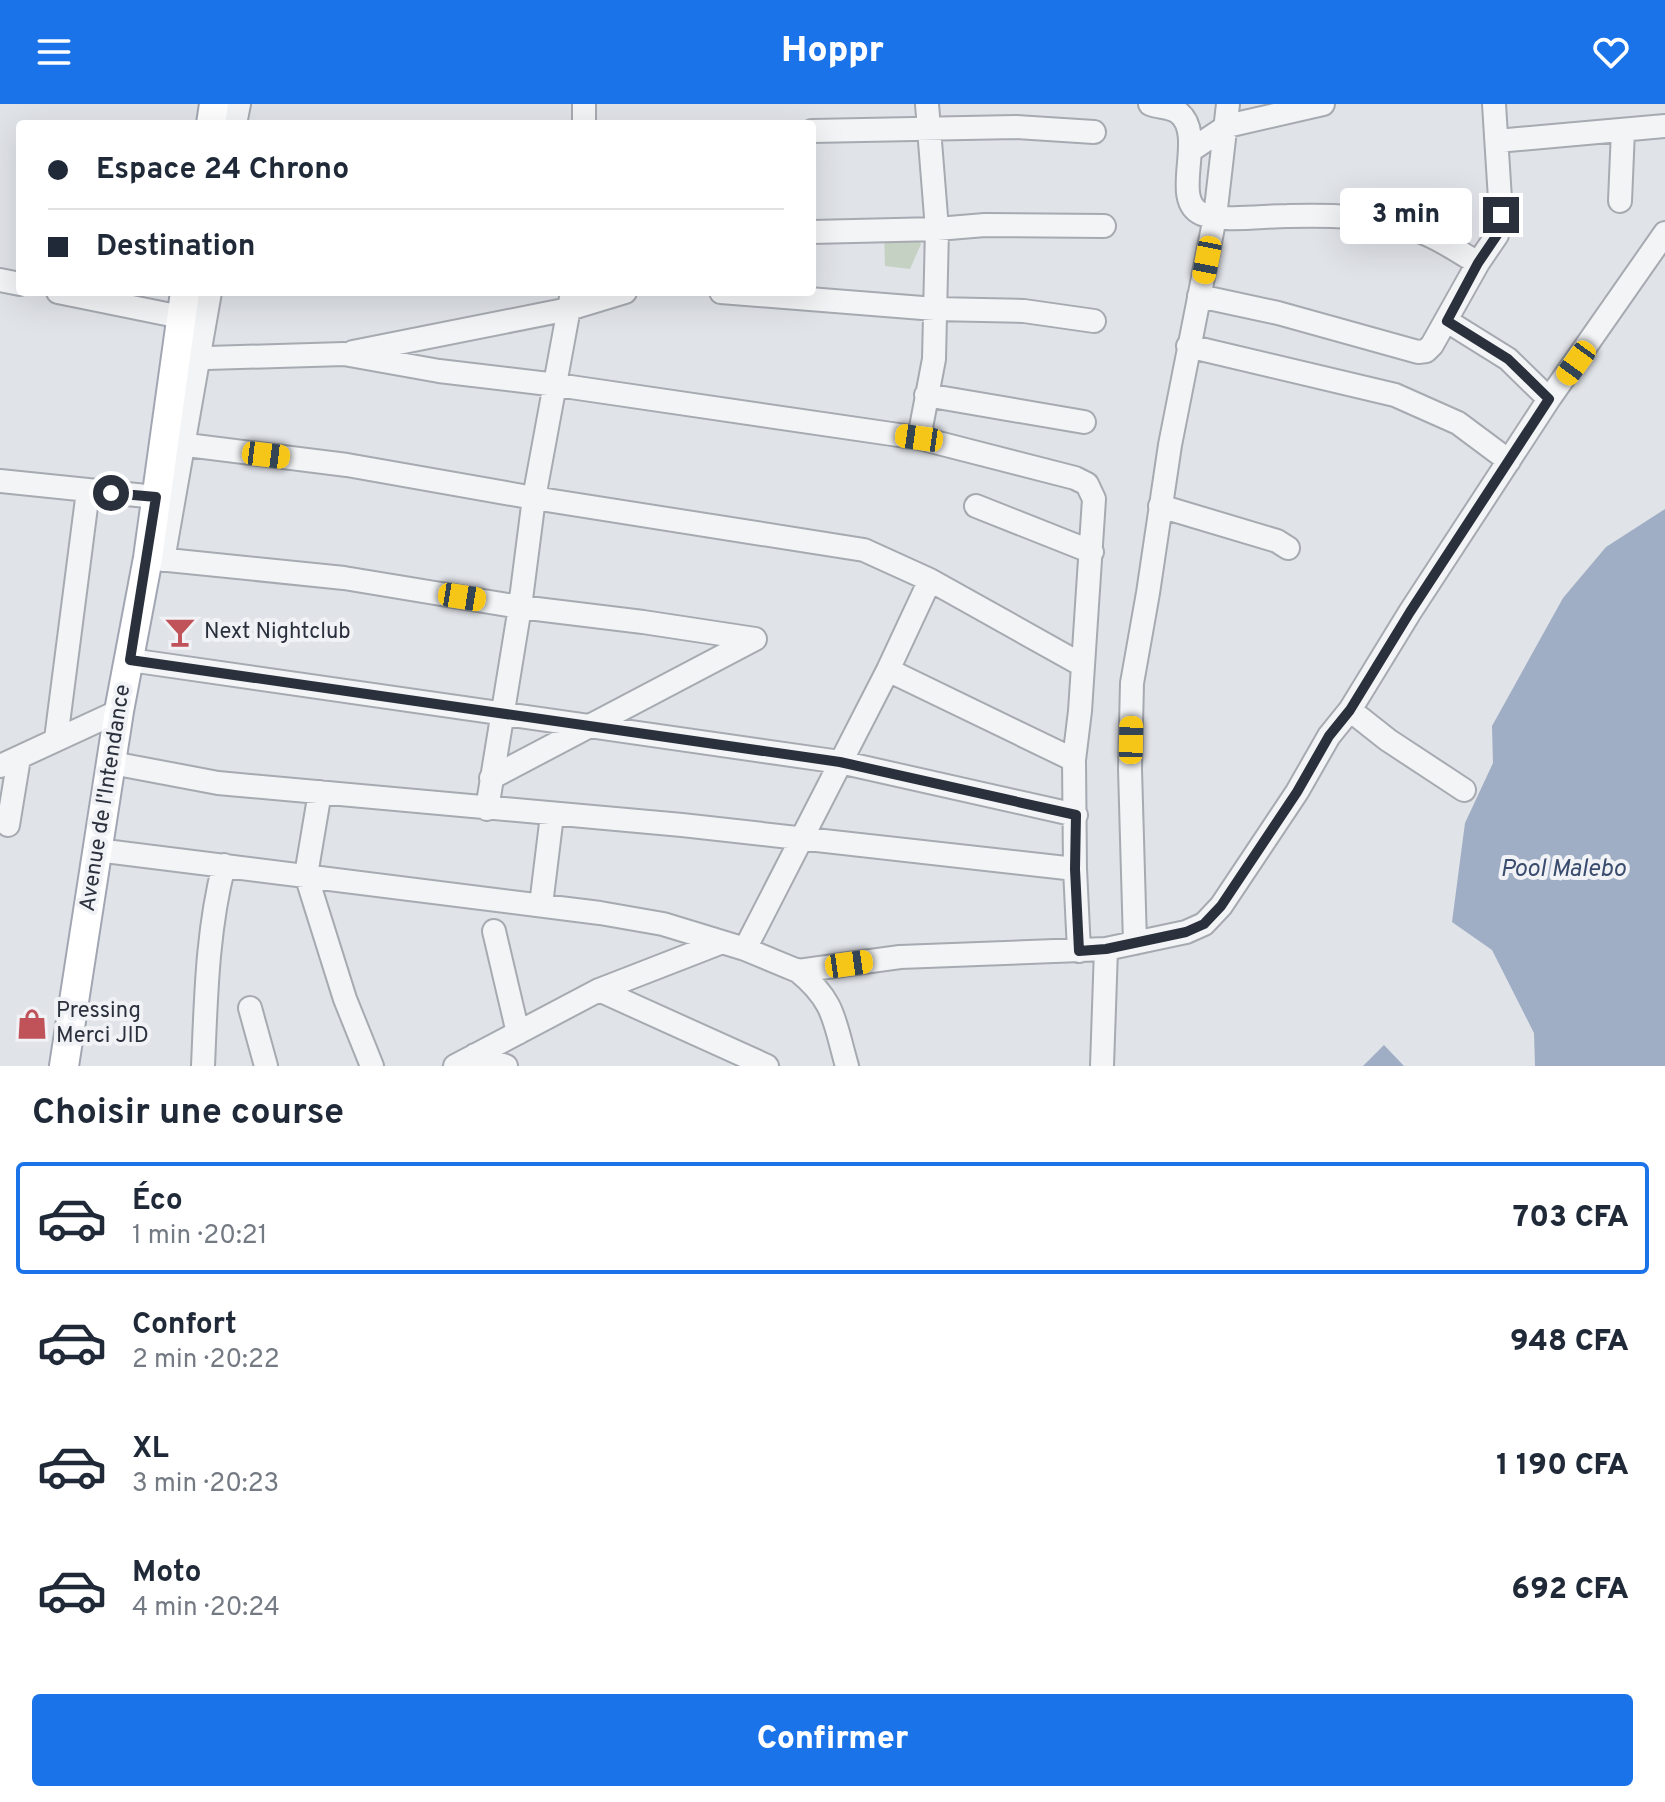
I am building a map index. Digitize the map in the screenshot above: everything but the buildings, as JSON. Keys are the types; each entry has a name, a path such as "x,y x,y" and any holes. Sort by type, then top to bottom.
{"main road":[{"name":"Avenue de l'Intendance","path":"64,1066 119,711 156,559 156,497 174,443 187,358 183,305"}],"street":[{"path":"919,438 934,359 937,229 927,104"},
{"path":"1150,104 1170,108 1184,119 1190,151 1187,193 1192,206 1199,213 1215,217 1371,218 1414,229 1478,263"},
{"path":"1190,151 1227,115 1323,104"},
{"path":"1199,296 1278,313 1418,352 1426,351 1497,235 1501,215 1494,104"},
{"path":"1135,943 1130,769 1132,683 1188,346 1215,217 1227,115"},
{"path":"1497,141 1665,126"},
{"path":"816,131 1016,127 1094,132"},
{"path":"1620,201 1623,130"},
{"path":"816,232 985,225 1104,226"},
{"path":"798,971 900,957 1106,949 1186,932 1204,924 1221,906 1297,792 1329,736 1350,710 1549,399 1665,233"},
{"path":"96,296 183,305"},
{"path":"209,296 187,358 344,354 439,371 557,385 919,438 1075,478 1087,484 1094,499 1092,552 1074,760 1079,951"},
{"path":"344,354 598,296"},
{"path":"771,296 935,309 1024,311 1094,321"},
{"path":"487,809 520,607 534,498 571,300"},
{"path":"1447,321 1508,359 1549,399"},
{"path":"1188,346 1395,395 1458,423 1509,461"},
{"path":"926,395 1084,422"},
{"path":"491,778 755,639 520,607 344,578 156,559 174,443 347,465 864,550 930,580 1082,665"},
{"path":"0,481 156,497"},
{"path":"56,739 88,491"},
{"path":"976,506 1092,552"},
{"path":"1160,506 1277,541 1288,548"},
{"path":"745,949 888,670 930,580"},
{"path":"130,660 840,762 1076,815"},
{"path":"888,670 1074,760"},
{"path":"1350,710 1388,740 1464,790"},
{"path":"8,825 9,762 119,711"},
{"path":"112,763 218,783 682,825 1075,869"},
{"path":"320,792 306,875 345,999 372,1066"},
{"path":"541,905 552,815"},
{"path":"97,850 541,905 663,924 745,949 798,971 827,1000 837,1024 847,1066"},
{"path":"203,1066 208,950 213,906 224,865"},
{"path":"494,931 518,1033"},
{"path":"465,1061 599,990 720,943"},
{"path":"1102,1066 1106,949"},
{"path":"599,990 767,1066"},
{"path":"250,1008 266,1066"},
{"path":"465,1061 506,1066"}],"green space":[{"path":"912,231 921,244 910,269 885,266 884,232"}],"water":[{"name":"Pool Malebo","path":"1665,509 1665,1066 1535,1066 1534,1033 1492,950 1452,922 1465,823 1493,763 1492,726 1563,598 1606,547"},
{"path":"1384,1045 1404,1066 1363,1066"}],"place":[{"name":"Next Nightclub","path":"180,632"},
{"name":"Pressing Merci JID","path":"32,1024"}],"route":[{"path":"111,493 156,497 130,660 840,762 1076,815 1079,951 1106,949 1186,932 1204,924 1221,906 1549,399 1508,359 1447,321 1497,235 1501,215"}]}
